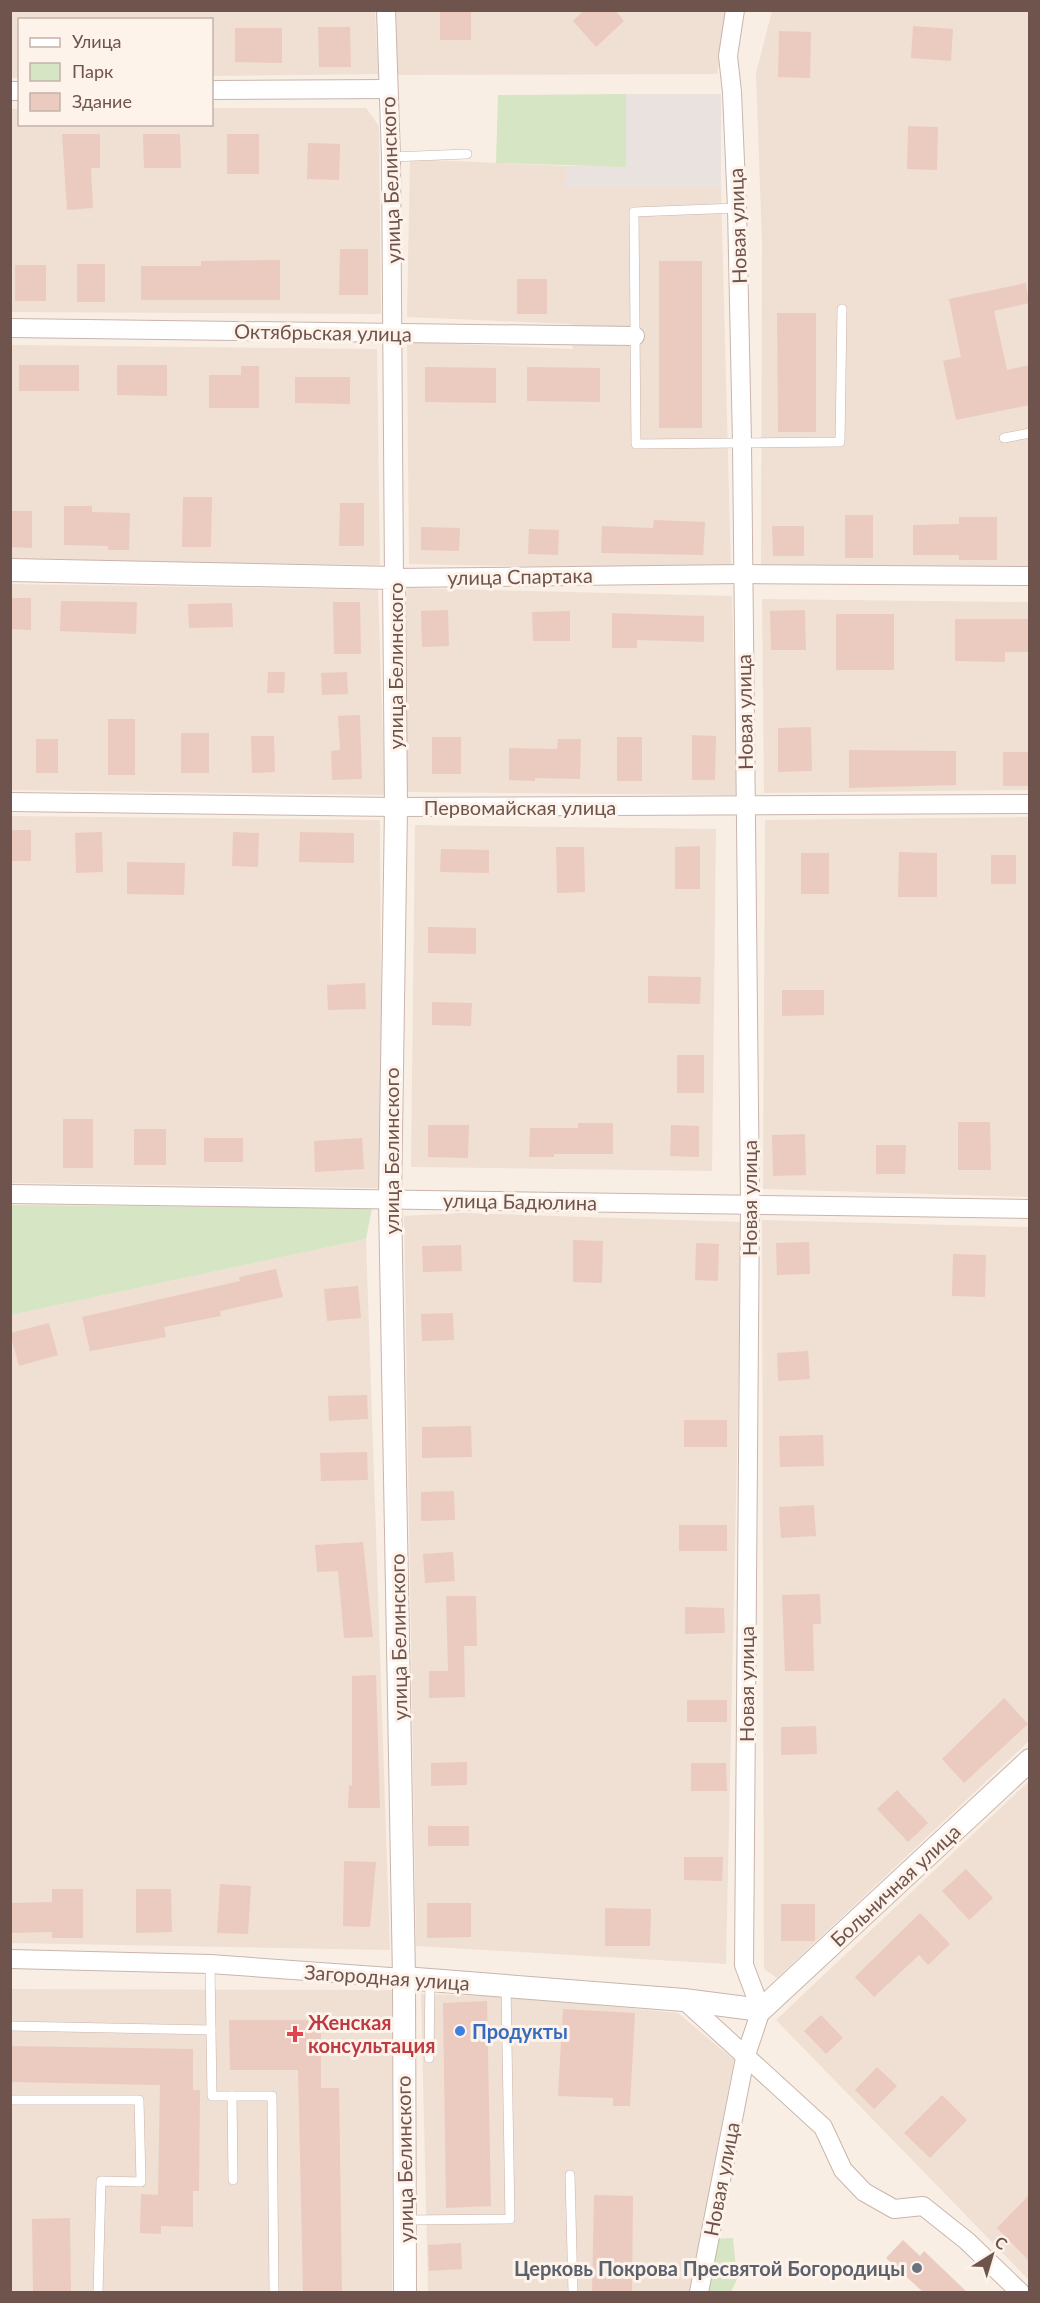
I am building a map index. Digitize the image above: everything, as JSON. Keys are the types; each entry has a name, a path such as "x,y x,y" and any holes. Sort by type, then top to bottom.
{"street":[{"name":"улица Белинского","path":"386,10 391,157 396,807 390,1199 404,1978 405,2292"},
{"name":"Новая улица","path":"699,2292 745,2058 762,2010 744,1965 750,1203 742,443 737,208 732,92 728,56 735,10"},
{"path":"213,90 387,89"},
{"name":"Октябрьская улица","path":"10,328 635,336"},
{"name":"улица Спартака","path":"10,570 394,578 742,574 1029,576"},
{"name":"Первомайская улица","path":"10,802 396,807 1029,804"},
{"name":"улица Бадюлина","path":"10,1194 750,1203 1029,1209"},
{"name":"Больничная улица","path":"762,2010 1029,1760"},
{"name":"Загородная улица","path":"10,1959 210,1964 684,2000 762,2010"},
{"path":"684,2000 823,2127 843,2170 864,2192 894,2209 923,2206 967,2241 1020,2292"}],"lane":[{"path":"391,157 467,154"},
{"path":"737,208 634,212 636,444 840,442 842,309"},
{"path":"1004,438 1029,433"},
{"path":"210,1964 212,2096 272,2096 274,2292"},
{"path":"429,2058 430,1980"},
{"path":"406,2220 510,2219 506,1986"},
{"path":"10,2026 211,2030"},
{"path":"232,2096 233,2180"},
{"path":"10,2100 139,2100 141,2182 101,2181 98,2292"},
{"path":"570,2175 573,2292"}],"shaded area":[{"path":"10,11 375,11 378,74 213,76 213,18 18,18 18,78 11,78"},
{"path":"396,11 728,11 717,74 398,75"},
{"path":"772,11 1029,11 1029,569 761,568 762,241 756,73"},
{"path":"626,94 721,94 721,188 566,188 566,166 626,166"},
{"path":"213,108 366,108 379,126 381,314 11,312 10,109 18,109 18,126 213,126"},
{"path":"410,159 566,166 566,188 721,188 731,570 409,564 407,342 573,349 571,324 407,317"},
{"path":"11,345 377,349 380,565 11,560"},
{"path":"11,584 378,590 385,795 11,790"},
{"path":"407,588 732,596 737,795 407,792"},
{"path":"762,599 1029,602 1029,790 764,793"},
{"path":"11,816 380,820 382,1188 11,1183"},
{"path":"1029,817 1029,1197 763,1189 765,820"},
{"path":"415,825 716,829 712,1171 411,1167"},
{"path":"462,1213 742,1222 726,1964 416,1946 404,1216"},
{"path":"762,1220 1030,1227 1029,1741 777,1978 764,1969"},
{"path":"366,1239 390,1950 11,1943 11,1315"},
{"path":"1029,1781 1029,2280 776,2020"},
{"path":"11,1989 392,1990 392,2292 11,2292"},
{"path":"421,1994 517,1997 678,2013 734,2060 690,2292 428,2292"}],"green space":[{"path":"626,94 626,167 496,163 498,95"},
{"path":"11,1205 372,1208 366,1239 11,1315"},
{"path":"733,2238 737,2279 731,2292 707,2292 715,2239"}],"building":[{"path":"440,10 471,10 471,40 440,40"},
{"path":"584,10 615,10 624,21 596,47 573,21"},
{"path":"913,26 953,29 951,61 911,58"},
{"path":"318,27 350,27 351,67 319,67"},
{"path":"235,28 282,28 282,63 235,62"},
{"path":"779,31 811,32 810,78 778,77"},
{"path":"908,126 938,127 937,170 907,169"},
{"path":"62,134 100,134 100,168 91,168 93,208 67,210"},
{"path":"143,134 180,134 181,168 144,168"},
{"path":"227,134 259,134 259,174 227,174"},
{"path":"308,143 340,144 339,180 307,179"},
{"path":"340,249 368,249 368,295 339,295"},
{"path":"280,260 280,300 141,300 141,266 201,266 201,261"},
{"path":"659,261 702,261 702,428 659,428"},
{"path":"77,264 105,264 105,302 77,302"},
{"path":"15,265 46,265 46,301 15,301"},
{"path":"517,279 547,279 547,314 517,314"},
{"path":"1026,283 1029,303 994,311 1007,370 1029,365 1029,405 956,420 943,361 961,357 949,299"},
{"path":"777,313 816,313 816,432 778,432"},
{"path":"19,365 79,365 79,391 19,391"},
{"path":"117,365 167,365 167,396 117,395"},
{"path":"241,366 259,366 259,408 209,408 209,375 241,375"},
{"path":"425,367 496,368 496,403 425,402"},
{"path":"527,367 600,368 600,402 527,401"},
{"path":"295,377 350,377 350,404 295,403"},
{"path":"183,497 212,497 211,547 182,547"},
{"path":"340,503 364,503 364,546 339,546"},
{"path":"64,506 92,506 92,512 130,513 129,550 108,550 108,546 64,545"},
{"path":"10,511 32,511 32,548 10,547"},
{"path":"845,515 873,515 873,558 845,558"},
{"path":"959,517 997,517 997,560 959,560 959,555 913,555 913,525 959,524"},
{"path":"654,520 705,522 703,555 601,553 602,526 653,528"},
{"path":"772,526 804,526 804,556 773,556"},
{"path":"421,527 460,528 459,551 421,550"},
{"path":"529,529 559,530 558,555 528,554"},
{"path":"10,598 31,598 31,630 10,629"},
{"path":"61,601 137,602 136,634 60,631"},
{"path":"333,602 360,602 361,654 334,654"},
{"path":"232,603 233,627 189,628 188,604"},
{"path":"448,610 449,646 422,647 421,611"},
{"path":"805,610 806,650 771,650 770,611"},
{"path":"570,611 570,641 533,641 532,612"},
{"path":"612,613 704,616 704,642 637,640 637,648 612,648"},
{"path":"836,614 894,614 894,670 836,670"},
{"path":"955,619 1029,619 1029,652 1005,652 1005,662 955,661"},
{"path":"268,672 285,672 284,693 267,693"},
{"path":"347,672 348,694 322,695 321,673"},
{"path":"360,715 362,779 332,780 331,751 340,750 338,716"},
{"path":"108,719 135,719 135,775 108,775"},
{"path":"811,727 812,771 778,772 778,728"},
{"path":"181,733 209,733 209,773 181,773"},
{"path":"692,735 716,736 715,780 692,780"},
{"path":"251,736 274,736 275,772 252,773"},
{"path":"432,737 461,737 461,774 432,774"},
{"path":"617,737 642,737 642,781 617,781"},
{"path":"36,739 58,739 58,773 36,773"},
{"path":"558,739 581,739 580,779 509,780 509,748 557,749"},
{"path":"849,750 956,751 956,785 849,788"},
{"path":"1003,752 1029,752 1029,786 1003,786"},
{"path":"10,830 31,830 31,861 10,861"},
{"path":"102,832 103,872 76,873 75,833"},
{"path":"233,832 259,833 258,867 232,866"},
{"path":"300,832 354,833 354,863 299,862"},
{"path":"700,846 700,889 675,889 675,847"},
{"path":"556,847 584,847 585,892 557,893"},
{"path":"441,849 489,850 489,873 440,872"},
{"path":"899,852 937,853 937,897 898,897"},
{"path":"801,853 829,853 829,894 801,894"},
{"path":"991,855 1016,855 1016,884 991,884"},
{"path":"127,862 185,863 184,895 127,894"},
{"path":"428,927 476,928 476,954 428,953"},
{"path":"648,976 701,977 700,1004 648,1003"},
{"path":"365,983 366,1009 328,1010 327,985"},
{"path":"782,990 824,990 824,1015 782,1016"},
{"path":"432,1002 472,1003 471,1026 432,1025"},
{"path":"677,1055 704,1055 704,1093 677,1093"},
{"path":"63,1119 93,1119 93,1168 63,1168"},
{"path":"958,1122 990,1122 991,1170 958,1170"},
{"path":"578,1123 613,1123 613,1154 554,1154 554,1157 529,1157 530,1128 578,1128"},
{"path":"428,1125 469,1125 468,1158 428,1157"},
{"path":"671,1125 699,1126 699,1157 670,1156"},
{"path":"134,1129 166,1129 166,1165 134,1165"},
{"path":"805,1134 806,1175 773,1176 772,1135"},
{"path":"204,1138 243,1138 243,1162 204,1162"},
{"path":"362,1138 364,1169 315,1172 314,1141"},
{"path":"876,1145 906,1145 905,1174 876,1174"},
{"path":"573,1240 603,1241 602,1283 573,1282"},
{"path":"809,1242 810,1274 777,1275 776,1243"},
{"path":"696,1243 719,1244 718,1281 695,1280"},
{"path":"461,1245 462,1271 423,1272 422,1246"},
{"path":"953,1254 986,1255 985,1297 952,1296"},
{"path":"276,1269 283,1297 220,1311 221,1316 164,1327 166,1337 90,1351 82,1317 240,1281 239,1277"},
{"path":"358,1286 361,1318 327,1321 324,1289"},
{"path":"453,1313 454,1340 422,1341 421,1314"},
{"path":"49,1323 58,1355 19,1366 10,1333"},
{"path":"808,1351 810,1379 778,1381 777,1353"},
{"path":"367,1395 368,1419 329,1421 328,1396"},
{"path":"684,1420 727,1420 727,1447 684,1447"},
{"path":"471,1426 472,1457 422,1458 422,1427"},
{"path":"823,1435 824,1466 780,1467 779,1436"},
{"path":"367,1452 368,1480 321,1481 320,1453"},
{"path":"454,1491 455,1520 421,1521 421,1492"},
{"path":"814,1505 816,1536 781,1538 779,1507"},
{"path":"679,1525 727,1525 727,1551 679,1551"},
{"path":"363,1542 373,1637 344,1638 338,1571 317,1572 315,1545"},
{"path":"453,1552 455,1581 425,1583 423,1554"},
{"path":"820,1594 821,1624 813,1624 814,1671 785,1671 782,1595"},
{"path":"446,1596 476,1596 477,1646 464,1646 465,1697 429,1698 429,1671 448,1671"},
{"path":"685,1607 724,1608 725,1633 685,1634"},
{"path":"376,1675 380,1808 348,1808 349,1785 352,1786 352,1676"},
{"path":"1004,1698 1028,1724 964,1783 942,1759"},
{"path":"687,1700 727,1700 727,1722 687,1722"},
{"path":"816,1726 817,1754 781,1755 781,1727"},
{"path":"467,1762 467,1785 431,1786 431,1763"},
{"path":"691,1763 726,1763 727,1791 691,1791"},
{"path":"897,1790 928,1823 908,1842 877,1809"},
{"path":"428,1826 469,1826 469,1846 428,1846"},
{"path":"684,1857 723,1857 722,1881 684,1880"},
{"path":"344,1861 376,1862 370,1927 343,1926"},
{"path":"966,1869 993,1898 969,1920 942,1891"},
{"path":"220,1884 251,1886 248,1934 217,1933"},
{"path":"52,1889 83,1889 83,1938 52,1938 52,1932 10,1933 10,1903 52,1902"},
{"path":"136,1889 171,1889 172,1932 136,1933"},
{"path":"427,1903 471,1903 471,1937 427,1938"},
{"path":"781,1904 815,1904 815,1941 781,1941"},
{"path":"605,1908 651,1909 650,1946 605,1946"},
{"path":"920,1913 950,1944 928,1965 919,1955 874,1997 855,1977"},
{"path":"487,2001 491,2206 446,2208 443,2003"},
{"path":"563,2009 635,2013 630,2106 613,2106 613,2098 558,2096"},
{"path":"821,2015 843,2038 826,2054 804,2031"},
{"path":"229,2020 321,2020 321,2088 339,2088 342,2292 303,2292 298,2070 230,2070"},
{"path":"10,2046 193,2049 193,2090 200,2090 199,2191 193,2191 193,2227 161,2226 161,2234 140,2233 141,2194 158,2195 160,2085 10,2082"},
{"path":"877,2067 897,2086 874,2109 855,2090"},
{"path":"942,2095 967,2120 930,2158 904,2133"},
{"path":"594,2195 633,2196 632,2292 592,2292"},
{"path":"1029,2195 1029,2261 997,2228"},
{"path":"70,2218 71,2292 33,2292 32,2219"},
{"name":"Церковь Покрова Пресвятой Богородицы","path":"903,2240 920,2256 924,2251 967,2292 923,2292 886,2258"},
{"path":"461,2243 462,2269 429,2271 428,2245"}],"place":[{"name":"Продукты","path":"460,2031"},
{"name":"Женская консультация","path":"295,2034"},
{"name":"Церковь Покрова Пресвятой Богородицы","path":"917,2268"}]}
